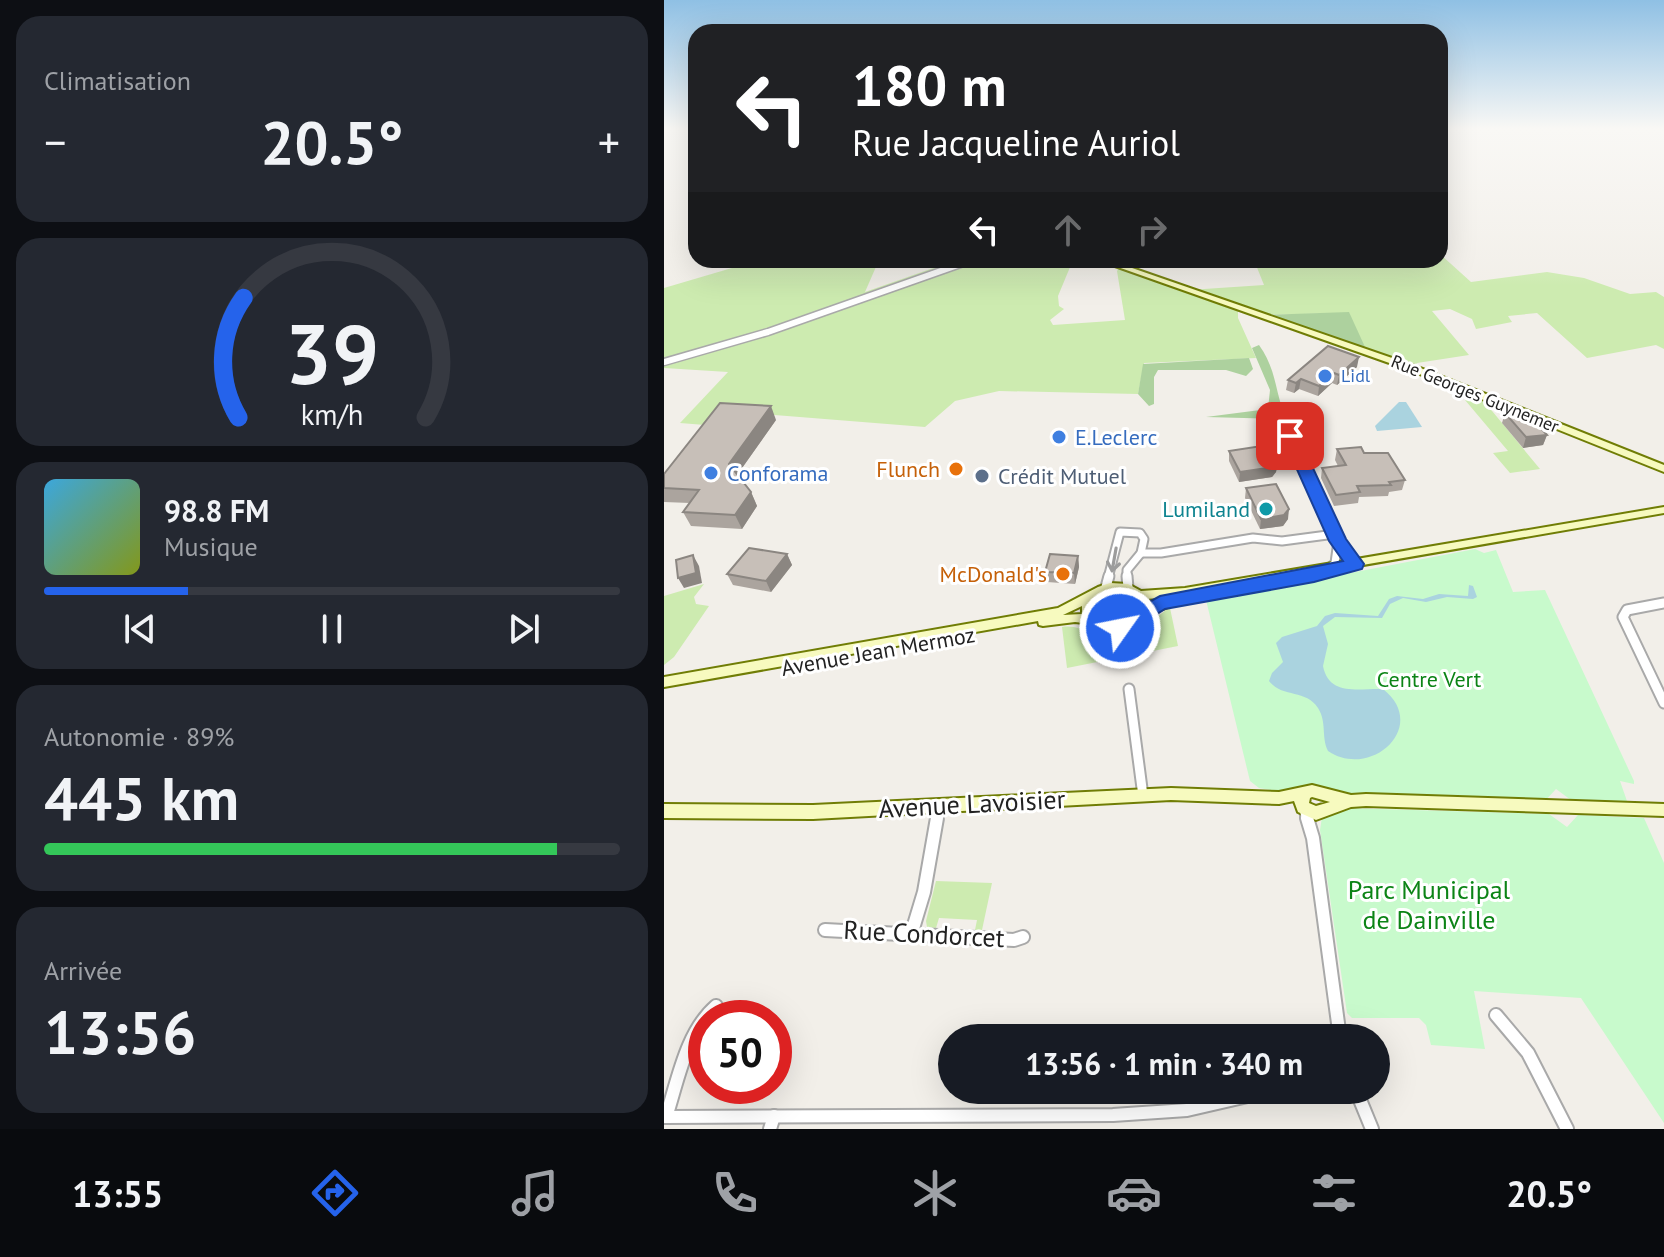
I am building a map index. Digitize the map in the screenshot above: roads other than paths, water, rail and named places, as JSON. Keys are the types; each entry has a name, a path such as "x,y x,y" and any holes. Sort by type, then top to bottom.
{"main road":[{"name":"Rue Georges Guynemer","path":"1125,268 1415,369 1664,469"},
{"path":"1142,612 1169,601 1355,562 1664,510"},
{"path":"1133,591 1143,603 1142,612 1136,620 1120,628 1107,628 1092,620 1086,609 1090,597 1106,587 1176,593 1438,553 1449,548"},
{"name":"Avenue Jean Mermoz","path":"664,682 1045,615 1072,607 1090,597"},
{"name":"Avenue Jean Mermoz","path":"664,689 1045,622 1075,618 1092,620"},
{"name":"Avenue Lavoisier","path":"664,811 813,812 1143,796 1664,810"},
{"path":"1307,801 1312,813 1321,811"},
{"name":"Avenue Lavoisier","path":"1321,811 1351,801"}],"street":[{"path":"664,362 768,332 949,268"},
{"path":"1290,436 1336,537 1355,562"},
{"path":"1106,587 1120,532 1140,533 1144,539 1141,553 1127,570 1133,591"},
{"path":"1141,553 1161,553 1253,538 1282,541 1336,537"},
{"path":"1326,570 1335,563 1336,537"},
{"path":"1664,603 1627,610 1623,617 1661,690 1664,703"},
{"path":"1129,689 1143,796"},
{"path":"1307,801 1338,1024"},
{"path":"911,935 924,892 939,807"},
{"path":"1313,838 1321,811"},
{"name":"Rue Condorcet","path":"825,930 1014,940 1023,937"},
{"path":"1496,1015 1508,1025 1530,1057 1567,1129"},
{"path":"688,1055 665,1117 772,1123 1113,1115 1187,1110 1213,1104"},
{"path":"1362,1104 1372,1129"}],"water":[{"path":"1399,402 1406,402 1422,427 1377,431 1375,426"},
{"path":"1469,585 1473,586 1477,597 1473,599 1447,597 1426,602 1403,598 1390,604 1382,618 1335,617 1323,626 1328,644 1323,666 1332,683 1347,689 1383,689 1396,703 1400,718 1398,733 1377,754 1361,759 1345,758 1328,751 1322,719 1313,702 1280,690 1269,681 1283,662 1276,643 1282,637 1317,626 1325,616 1335,613 1378,616 1389,599 1397,596 1423,599 1439,594 1468,596"}],"place":[{"name":"Lidl","path":"1325,376"},
{"name":"E.Leclerc","path":"1059,437"},
{"name":"Flunch","path":"956,469"},
{"name":"Conforama","path":"711,473"},
{"name":"Crédit Mutuel","path":"982,476"},
{"name":"Lumiland","path":"1266,509"},
{"name":"McDonald's","path":"1063,574"}],"park label":[{"name":"Centre Vert","path":"1429,679"},
{"name":"Parc Municipal de Dainville","path":"1429,905"}]}
